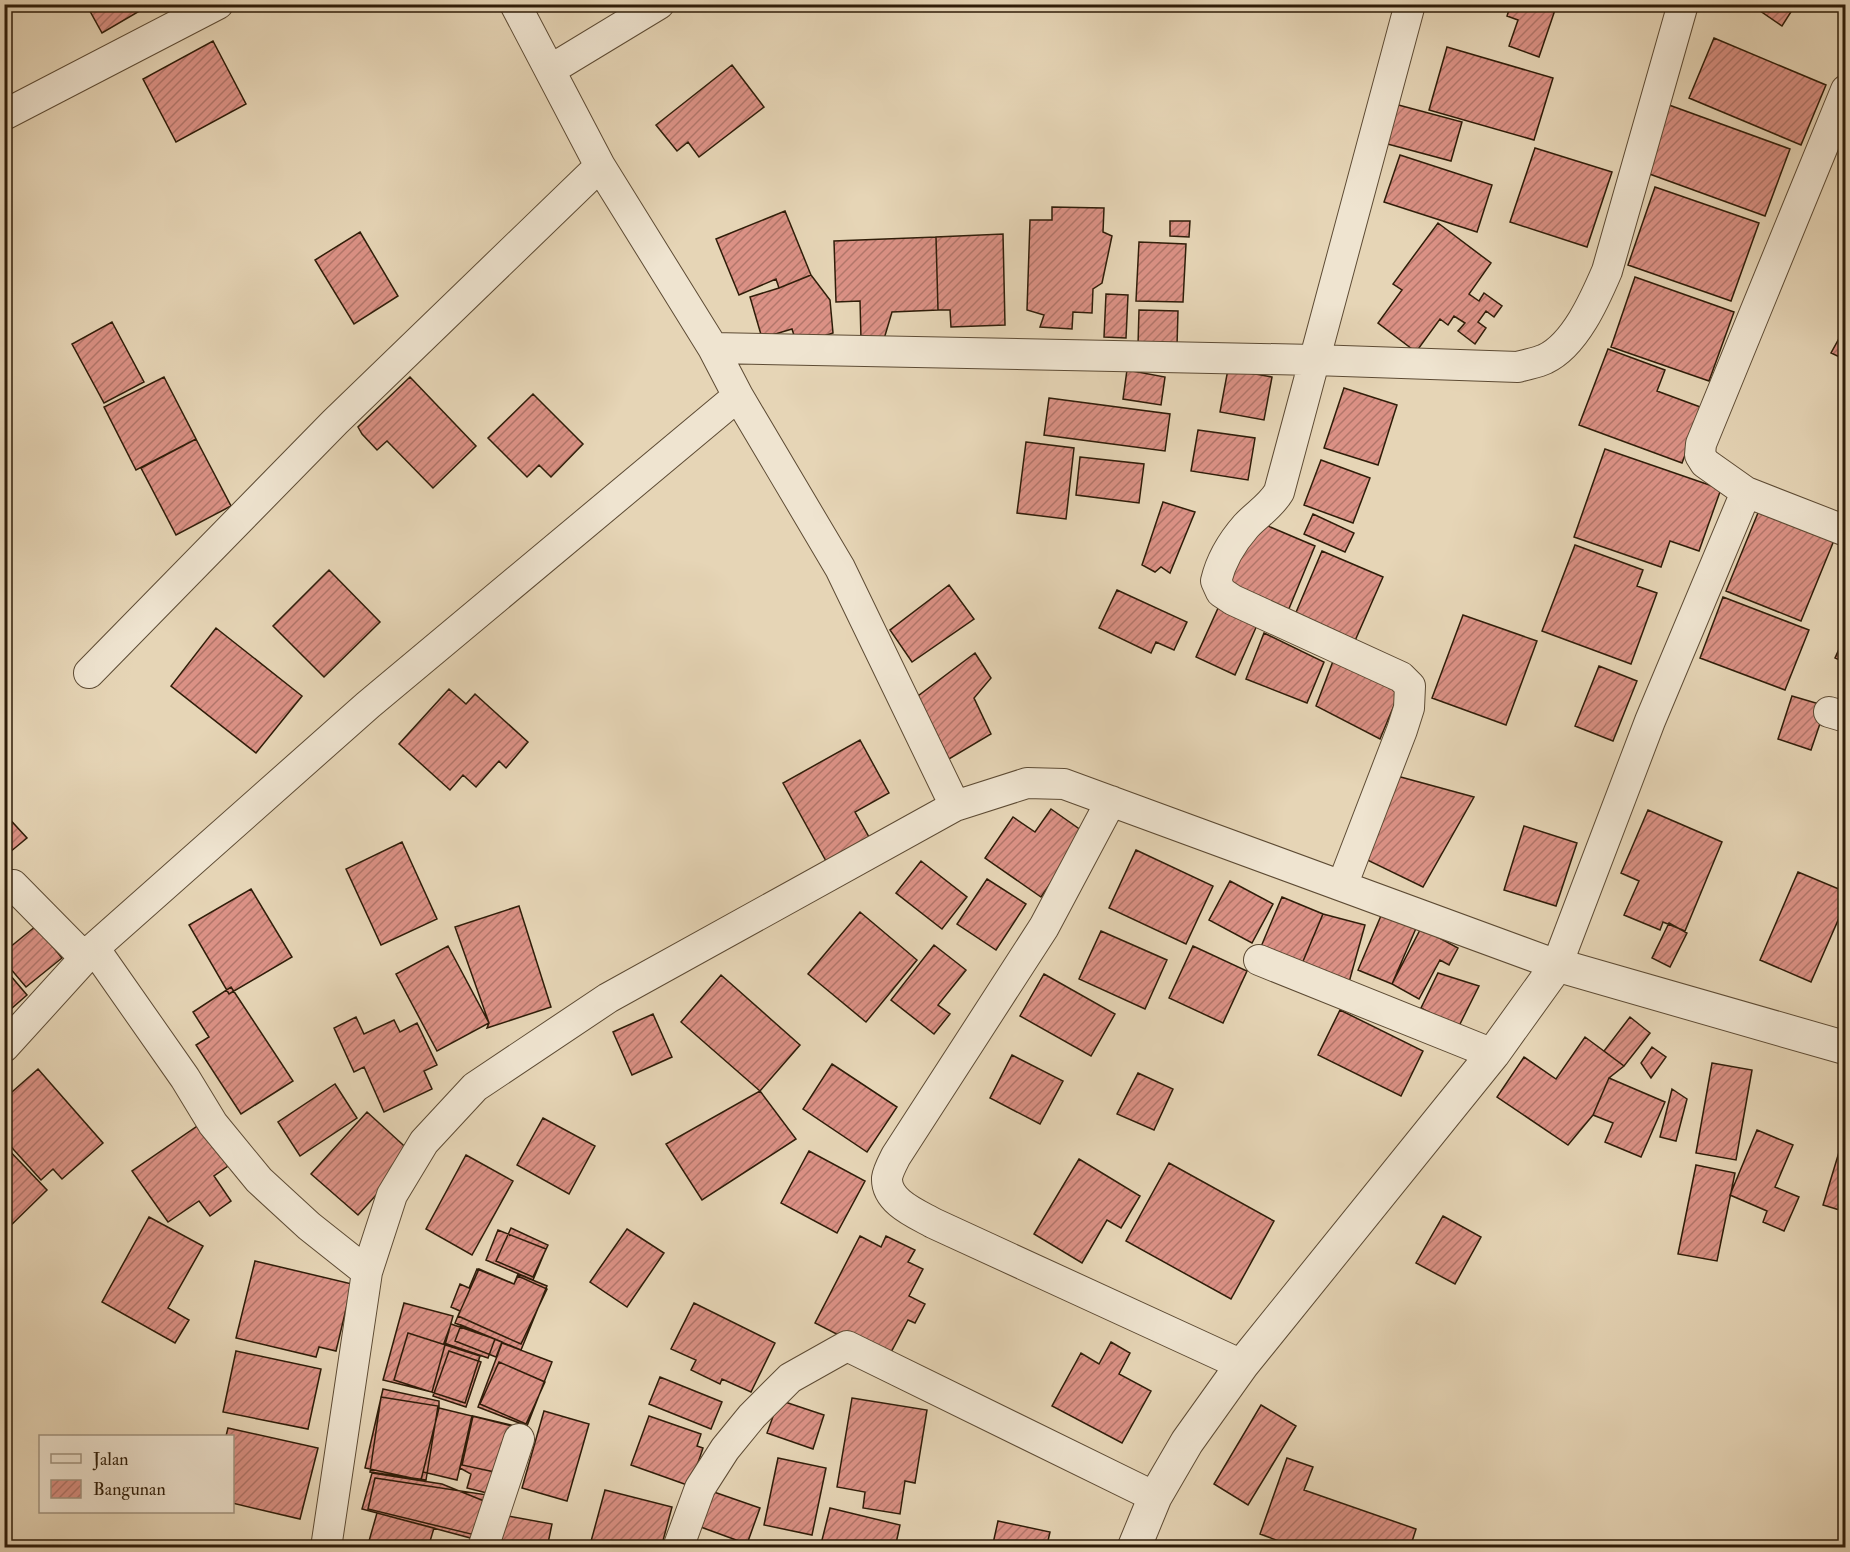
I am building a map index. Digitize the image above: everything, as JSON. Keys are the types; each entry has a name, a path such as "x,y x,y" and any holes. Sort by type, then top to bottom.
{"street":[{"path":"4,116 174,15 218,4"},
{"path":"515,4 600,166 713,348 738,396 840,568 955,806"},
{"path":"550,70 659,4"},
{"path":"1342,886 1402,730 1409,708 1410,686 1401,677 1233,600 1221,592 1216,580 1223,558 1246,526 1272,503 1279,492 1410,4"},
{"path":"713,348 1314,360 1518,367 1546,359 1571,338 1595,299 1607,271 1683,4"},
{"path":"1845,90 1701,444 1700,455 1705,463 1746,492 1845,531"},
{"path":"89,673 335,422 600,166"},
{"path":"4,1047 89,953 368,705 738,396"},
{"path":"1134,1548 1155,1497 1186,1442 1242,1365 1492,1054 1557,965 1650,720 1746,492"},
{"path":"326,1548 367,1272 392,1195 424,1142 475,1087 608,998 955,806 1027,783 1064,784 1557,965 1845,1048"},
{"path":"1111,801 1044,927 896,1156 887,1179 895,1198 906,1209 1242,1365"},
{"path":"4,893 13,885 89,953 185,1078 213,1124 258,1180 309,1226 367,1272"},
{"path":"1259,960 1492,1054"},
{"path":"678,1548 700,1488 725,1449 752,1416 790,1378 847,1346 1155,1497"},
{"path":"483,1548 519,1439"}],"building":[{"path":"86,4 140,4 143,9 102,33"},
{"path":"1362,4 1388,4 1386,11"},
{"path":"1511,4 1538,4 1555,10 1539,57 1509,46 1518,20 1507,16"},
{"path":"1750,4 1796,4 1782,26"},
{"path":"1714,38 1826,85 1801,145 1689,98"},
{"path":"213,41 246,104 176,142 143,79"},
{"path":"1447,47 1553,78 1534,140 1429,110"},
{"path":"732,65 764,107 699,157 688,142 677,151 656,125"},
{"path":"1391,103 1462,122 1451,161 1380,142"},
{"path":"1669,105 1790,149 1765,216 1644,172"},
{"path":"1535,148 1612,172 1587,247 1510,222"},
{"path":"1400,155 1492,185 1477,232 1384,202"},
{"path":"1655,187 1759,223 1731,301 1628,265"},
{"path":"1052,207 1104,208 1103,232 1112,236 1102,283 1093,289 1092,313 1073,312 1072,329 1040,327 1044,315 1027,310 1030,220 1052,220"},
{"path":"785,211 811,275 779,288 776,279 739,295 716,239"},
{"path":"1170,221 1190,221 1189,237 1170,236"},
{"path":"1438,223 1491,263 1469,294 1479,301 1484,293 1502,306 1494,317 1486,311 1478,322 1486,328 1475,344 1458,331 1465,323 1454,316 1448,325 1440,319 1416,352 1378,323 1402,290 1393,284"},
{"path":"360,232 398,296 354,324 315,260"},
{"path":"1003,234 1005,325 951,327 950,310 938,310 936,237"},
{"path":"936,237 938,310 892,312 884,339 861,339 860,301 836,302 834,241"},
{"path":"1139,242 1186,244 1183,302 1136,301"},
{"path":"811,275 830,300 833,333 797,345 792,329 762,338 750,297"},
{"path":"1635,277 1734,312 1709,381 1611,347"},
{"path":"1106,294 1128,295 1126,338 1104,337"},
{"path":"1139,310 1178,311 1177,346 1138,345"},
{"path":"112,322 144,382 104,403 72,344"},
{"path":"1846,326 1846,360 1831,353"},
{"path":"1608,349 1665,370 1657,391 1703,408 1682,463 1579,425"},
{"path":"1228,369 1272,377 1264,420 1220,412"},
{"path":"1127,370 1165,377 1161,405 1123,399"},
{"path":"164,377 196,439 136,470 104,407"},
{"path":"410,377 476,446 433,488 387,441 377,450 358,427"},
{"path":"1344,388 1397,405 1378,465 1324,448"},
{"path":"533,394 583,444 551,477 539,465 527,477 488,438"},
{"path":"1049,398 1170,414 1165,451 1044,435"},
{"path":"1198,430 1255,438 1248,480 1191,471"},
{"path":"196,439 231,506 176,535 141,468"},
{"path":"1026,442 1074,448 1066,519 1017,513"},
{"path":"1605,449 1721,489 1699,551 1670,541 1661,567 1574,537"},
{"path":"1080,457 1144,464 1139,503 1076,495"},
{"path":"1321,460 1370,478 1353,523 1304,505"},
{"path":"1163,502 1195,512 1170,573 1161,567 1155,572 1142,565"},
{"path":"1760,508 1835,538 1801,621 1726,591"},
{"path":"1313,514 1354,533 1345,552 1304,534"},
{"path":"1256,521 1315,546 1288,611 1228,587"},
{"path":"1575,545 1643,570 1637,586 1657,593 1631,664 1542,631"},
{"path":"1322,551 1383,577 1354,643 1294,617"},
{"path":"329,570 380,622 324,677 273,626"},
{"path":"949,585 974,619 912,662 890,630"},
{"path":"1117,590 1187,622 1174,650 1156,642 1151,653 1099,628"},
{"path":"1723,597 1809,630 1785,690 1700,658"},
{"path":"1219,606 1258,623 1235,675 1196,657"},
{"path":"1463,615 1537,641 1506,725 1432,698"},
{"path":"216,628 302,696 256,753 171,686"},
{"path":"1264,633 1324,662 1307,703 1246,679"},
{"path":"1846,634 1846,663 1835,658"},
{"path":"975,653 991,678 974,698 991,734 949,759 918,696"},
{"path":"1335,656 1403,684 1380,739 1316,706"},
{"path":"1599,666 1637,681 1613,741 1575,726"},
{"path":"449,689 466,704 475,694 528,742 506,768 499,761 476,787 463,775 450,790 399,744"},
{"path":"1792,696 1826,706 1811,750 1778,739"},
{"path":"860,740 889,793 855,812 869,837 826,861 783,783"},
{"path":"1397,776 1474,797 1423,887 1361,857"},
{"path":"1051,809 1085,833 1041,897 985,858 1013,817 1035,832"},
{"path":"1648,810 1722,842 1685,931 1663,922 1660,930 1624,915 1639,881 1621,873"},
{"path":"4,813 27,838 4,857"},
{"path":"1524,826 1577,843 1556,906 1504,890"},
{"path":"402,842 437,919 381,945 346,869"},
{"path":"1136,850 1213,886 1186,944 1109,908"},
{"path":"921,861 967,897 942,929 896,893"},
{"path":"1798,872 1846,892 1846,902 1811,982 1760,960"},
{"path":"987,879 1026,904 996,950 957,924"},
{"path":"1230,881 1273,904 1252,943 1209,920"},
{"path":"251,889 292,957 229,994 189,925"},
{"path":"1282,897 1323,914 1301,966 1260,949"},
{"path":"519,906 551,1007 487,1028 489,1023 455,927"},
{"path":"1383,911 1417,926 1392,984 1358,970"},
{"path":"860,912 917,960 866,1022 808,974"},
{"path":"1323,914 1365,925 1348,986 1301,966"},
{"path":"1669,923 1687,933 1670,967 1652,958"},
{"path":"36,926 62,958 26,987 4,961 4,952"},
{"path":"1421,928 1458,948 1449,965 1440,960 1419,999 1392,984"},
{"path":"1101,931 1167,960 1145,1009 1079,979"},
{"path":"934,945 966,970 938,1005 950,1014 934,1034 891,1000"},
{"path":"448,946 489,1023 437,1051 396,974"},
{"path":"1193,946 1247,971 1223,1023 1169,998"},
{"path":"4,968 27,995 4,1015"},
{"path":"1438,973 1479,986 1458,1028 1421,1008"},
{"path":"1044,974 1115,1014 1091,1056 1020,1016"},
{"path":"721,975 800,1045 760,1091 681,1022"},
{"path":"231,987 293,1081 241,1114 196,1045 209,1037 193,1012"},
{"path":"1340,1010 1423,1051 1401,1096 1318,1055"},
{"path":"653,1014 672,1057 632,1075 613,1032"},
{"path":"356,1017 364,1034 394,1020 400,1032 417,1023 437,1065 424,1071 432,1089 384,1112 364,1067 354,1072 334,1028"},
{"path":"1630,1017 1650,1033 1624,1066 1604,1051"},
{"path":"1585,1037 1624,1066 1609,1078 1593,1115 1568,1145 1497,1097 1524,1057 1556,1079"},
{"path":"1652,1047 1666,1057 1651,1078 1641,1063"},
{"path":"1012,1055 1063,1081 1040,1124 990,1098"},
{"path":"1712,1063 1752,1070 1736,1160 1696,1153"},
{"path":"832,1064 897,1107 867,1152 803,1109"},
{"path":"38,1069 103,1143 62,1179 53,1169 41,1180 4,1139 4,1099"},
{"path":"1138,1073 1173,1089 1154,1130 1117,1114"},
{"path":"1609,1078 1665,1102 1641,1157 1605,1142 1613,1123 1593,1115"},
{"path":"335,1084 357,1118 300,1156 278,1122"},
{"path":"1672,1089 1687,1099 1676,1141 1660,1137"},
{"path":"760,1091 796,1139 702,1200 666,1144"},
{"path":"367,1112 413,1154 358,1215 311,1174"},
{"path":"209,1118 218,1152 228,1166 214,1176 231,1201 210,1216 199,1201 168,1222 132,1171"},
{"path":"543,1118 595,1146 569,1194 517,1165"},
{"path":"1846,1129 1846,1212 1823,1205"},
{"path":"1757,1130 1793,1145 1775,1187 1799,1197 1784,1231 1763,1222 1767,1211 1730,1195"},
{"path":"4,1145 47,1190 4,1232"},
{"path":"809,1151 865,1181 837,1233 781,1203"},
{"path":"466,1155 513,1181 472,1255 426,1229"},
{"path":"1079,1159 1140,1196 1121,1228 1107,1220 1082,1263 1034,1234"},
{"path":"1169,1163 1274,1221 1231,1299 1126,1241"},
{"path":"1696,1165 1735,1173 1717,1261 1678,1254"},
{"path":"1443,1216 1481,1237 1455,1284 1416,1263"},
{"path":"149,1217 203,1246 168,1308 189,1320 175,1343 102,1302"},
{"path":"511,1228 548,1245 533,1277 496,1261"},
{"path":"627,1229 664,1253 627,1307 590,1282"},
{"path":"498,1230 546,1249 533,1280 486,1260"},
{"path":"860,1236 881,1247 886,1236 915,1250 908,1262 923,1269 909,1296 925,1304 915,1323 908,1320 887,1360 815,1323"},
{"path":"255,1261 352,1284 336,1351 319,1347 316,1357 236,1338"},
{"path":"477,1269 514,1284 518,1274 547,1286 521,1350 455,1323 460,1311 451,1307 460,1284 469,1288"},
{"path":"479,1269 514,1284 518,1276 547,1289 521,1344 458,1316"},
{"path":"404,1303 453,1316 432,1392 383,1380"},
{"path":"694,1303 775,1343 751,1392 722,1379 720,1384 691,1370 696,1360 671,1349"},
{"path":"451,1324 495,1339 488,1358 444,1343"},
{"path":"461,1325 502,1342 496,1357 455,1341"},
{"path":"408,1333 480,1356 465,1403 394,1380"},
{"path":"1111,1342 1130,1353 1119,1374 1151,1391 1122,1443 1052,1406 1081,1353 1099,1364"},
{"path":"502,1343 552,1362 527,1426 478,1407"},
{"path":"236,1351 321,1369 308,1429 223,1412"},
{"path":"449,1351 481,1362 466,1407 433,1396"},
{"path":"499,1362 545,1382 526,1424 480,1404"},
{"path":"660,1377 722,1402 711,1429 649,1404"},
{"path":"383,1389 439,1401 421,1480 365,1468"},
{"path":"381,1397 438,1406 426,1480 370,1472"},
{"path":"852,1398 927,1410 915,1483 905,1481 900,1514 863,1508 865,1492 837,1487"},
{"path":"779,1400 824,1415 813,1449 767,1433"},
{"path":"1261,1405 1296,1426 1248,1505 1214,1484"},
{"path":"439,1408 472,1416 457,1480 423,1472"},
{"path":"544,1411 589,1424 567,1501 522,1488"},
{"path":"472,1416 512,1426 495,1495 467,1488 471,1474 460,1468"},
{"path":"473,1416 515,1426 504,1474 462,1465"},
{"path":"649,1416 701,1434 697,1446 703,1448 690,1486 631,1465"},
{"path":"228,1428 318,1448 300,1519 234,1503 234,1435 226,1435"},
{"path":"778,1458 826,1468 812,1535 764,1525"},
{"path":"1287,1458 1313,1467 1304,1490 1416,1529 1410,1548 1298,1548 1260,1534"},
{"path":"372,1473 442,1484 489,1503 478,1540 362,1509"},
{"path":"375,1478 494,1496 475,1535 368,1509"},
{"path":"605,1490 672,1507 661,1548 645,1548 629,1543 627,1548 599,1548 590,1545"},
{"path":"711,1491 760,1508 747,1544 698,1526"},
{"path":"830,1508 900,1525 895,1548 820,1548"},
{"path":"377,1513 434,1528 428,1548 367,1548"},
{"path":"503,1515 552,1524 547,1548 510,1548 497,1545"},
{"path":"998,1521 1050,1532 1047,1545 1056,1548 992,1548"}]}
